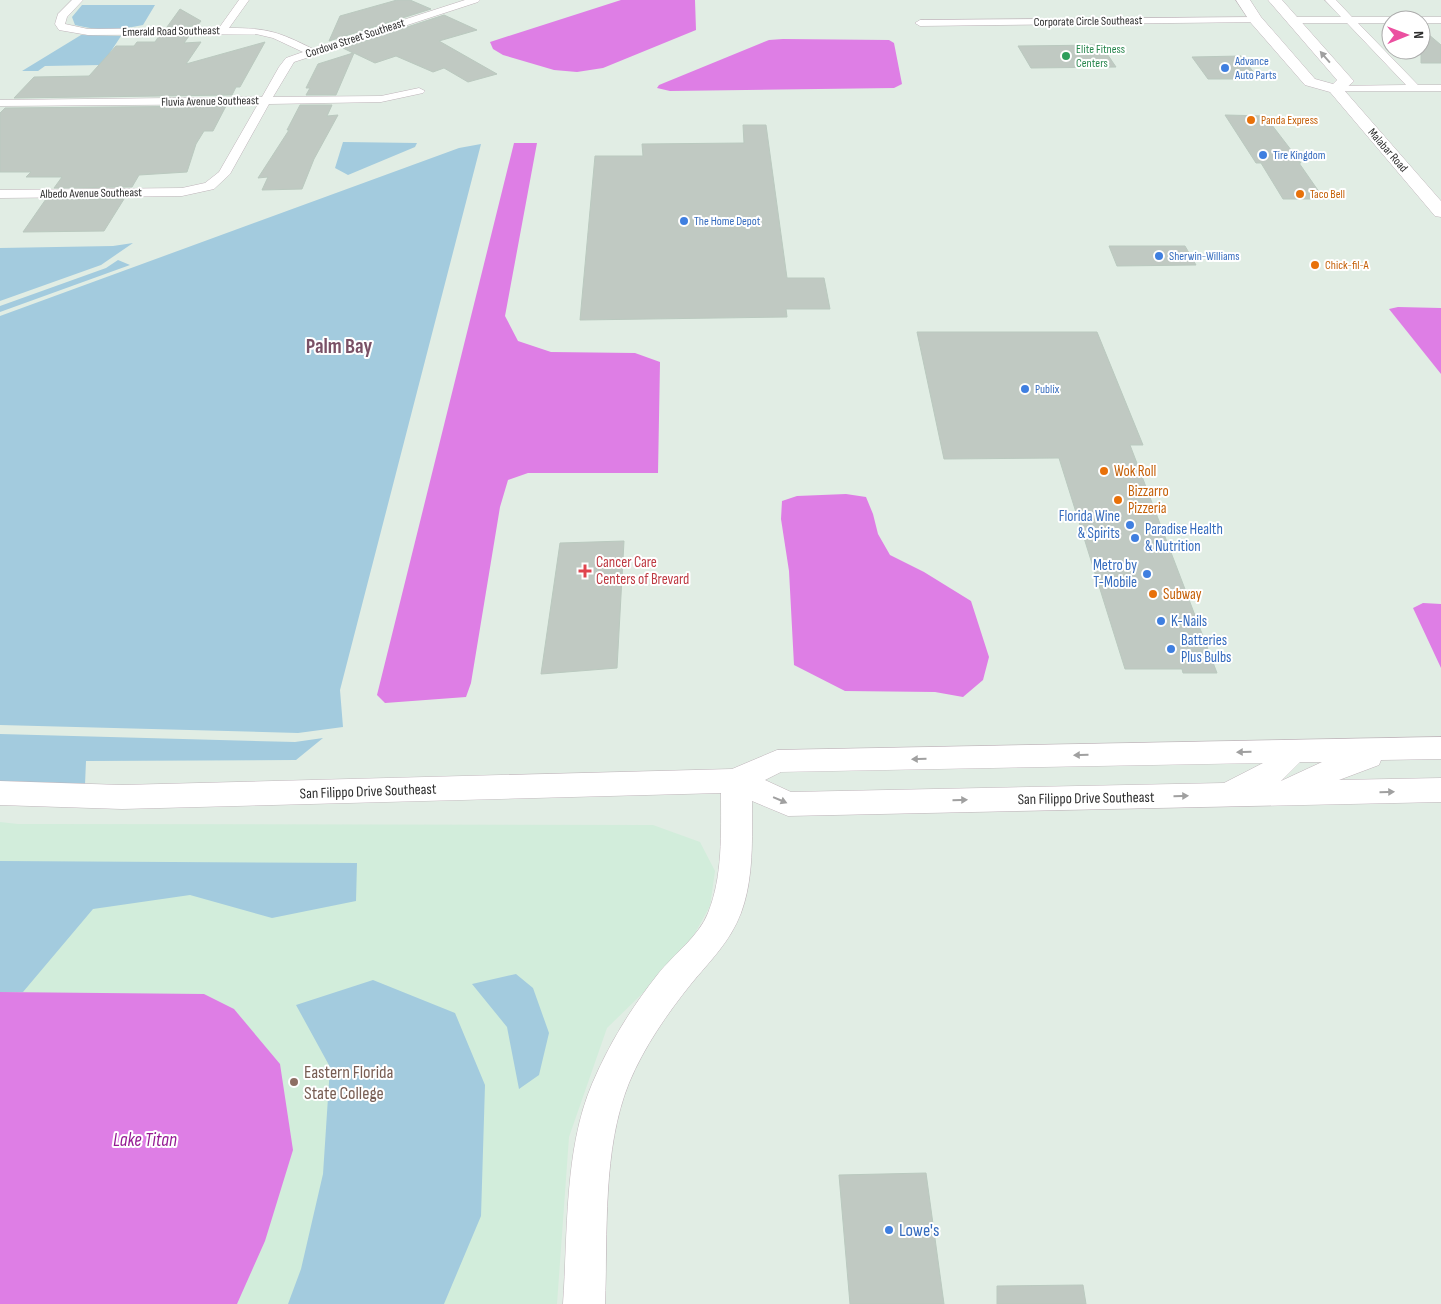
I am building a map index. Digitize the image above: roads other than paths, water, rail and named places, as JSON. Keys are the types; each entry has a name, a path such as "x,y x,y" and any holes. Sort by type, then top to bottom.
{"street":[{"name":"Emerald Road Southeast","path":"78,0 62,16 60,24 63,28 88,32 256,31 276,35 310,52"},
{"path":"222,31 244,0"},
{"name":"Cordova Street Southeast","path":"182,192 209,186 224,174 284,67 290,60 475,0"},
{"path":"1242,0 1256,20 1310,82 1335,89 1441,88"},
{"path":"1275,0 1346,81 1335,89"},
{"path":"1330,0 1416,88"},
{"name":"Corporate Circle Southeast","path":"920,23 1256,20"},
{"path":"1292,20 1441,20"},
{"name":"Malabar Road","path":"1335,89 1441,212"},
{"name":"Fluvia Avenue Southeast","path":"0,103 381,99 419,91"},
{"name":"Albedo Avenue Southeast","path":"0,194 182,192"},
{"name":"San Filippo Drive Southeast","path":"0,794 122,797 736,781 776,761 1441,748"},
{"path":"1288,793 1338,767 1391,750"},
{"path":"1227,795 1269,775 1284,765 1292,751"},
{"path":"584,1304 590,1200 598,1121 620,1063 649,1013 679,973 708,943 725,914 734,880 737,841 736,781"},
{"name":"San Filippo Drive Southeast","path":"736,781 788,804 1441,790"}],"water":[{"path":"621,0 695,0 696,30 603,68 577,72 554,70 503,55 493,49 490,42"},
{"path":"769,40 889,40 894,43 902,84 894,88 670,91 657,88 659,85"},
{"path":"514,143 537,143 505,316 518,341 551,352 635,353 660,362 658,473 528,473 508,480 500,507 471,683 466,697 385,703 377,695"},
{"path":"1398,307 1441,308 1441,374 1389,309"},
{"path":"846,494 866,497 878,534 890,555 924,572 971,601 989,657 983,680 963,697 935,692 845,691 794,665 789,571 781,519 782,501 797,496"},
{"path":"1423,603 1441,604 1441,668 1413,608"},
{"name":"Lake Titan","path":"0,992 204,994 234,1009 280,1064 293,1150 265,1241 237,1304 0,1304"}],"place":[{"name":"Elite Fitness Centers","path":"1066,56"},
{"name":"Advance Auto Parts","path":"1225,68"},
{"name":"Panda Express","path":"1251,120"},
{"name":"Tire Kingdom","path":"1263,155"},
{"name":"Taco Bell","path":"1300,194"},
{"name":"The Home Depot","path":"684,221"},
{"name":"Sherwin-Williams","path":"1159,256"},
{"name":"Chick-fil-A","path":"1315,265"},
{"name":"Publix","path":"1025,389"},
{"name":"Wok Roll","path":"1104,471"},
{"name":"Bizzarro Pizzeria","path":"1118,500"},
{"name":"Florida Wine & Spirits","path":"1130,525"},
{"name":"Paradise Health & Nutrition","path":"1135,538"},
{"name":"Cancer Care Centers of Brevard","path":"585,571"},
{"name":"Metro by T-Mobile","path":"1147,574"},
{"name":"Subway","path":"1153,594"},
{"name":"K-Nails","path":"1161,621"},
{"name":"Batteries Plus Bulbs","path":"1171,649"},
{"name":"Eastern Florida State College","path":"294,1082"},
{"name":"Lowe's","path":"889,1230"}],"district":[{"name":"Palm Bay","path":"339,346"}]}
